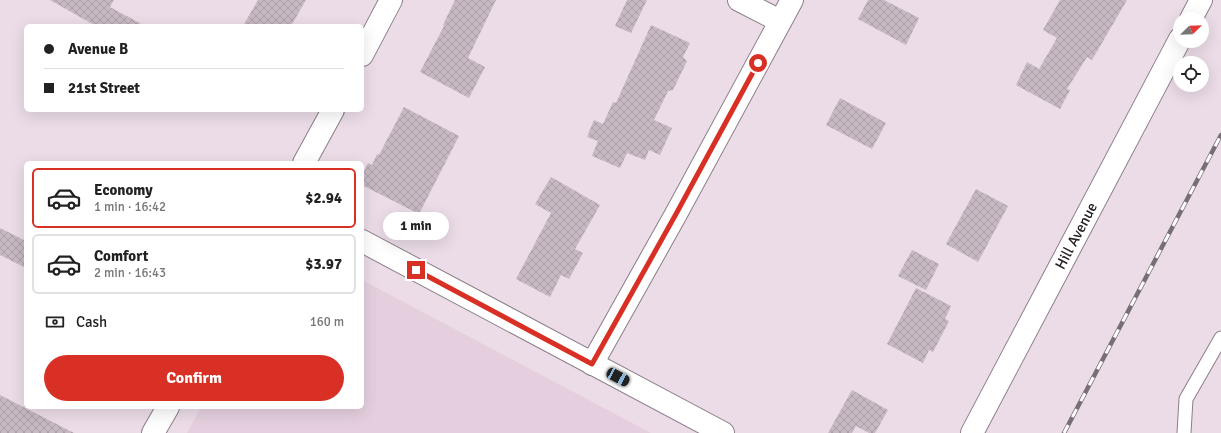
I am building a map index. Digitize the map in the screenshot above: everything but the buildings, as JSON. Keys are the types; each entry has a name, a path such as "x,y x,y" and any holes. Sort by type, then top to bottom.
{"street":[{"path":"364,51 391,0"},
{"path":"739,0 780,22"},
{"path":"592,364 676,214 792,0"},
{"path":"1195,12 1201,0"},
{"name":"Hill Avenue","path":"972,433 1175,48"},
{"path":"305,161 332,112"},
{"path":"364,242 722,433"},
{"path":"154,433 167,409"}],"lane":[{"path":"1184,433 1186,399 1221,338"}],"shaded area":[{"path":"364,281 651,433 187,433 200,409 364,409"}],"railway":[{"path":"1064,433 1221,135"}],"route":[{"path":"416,270 592,364 758,63"}]}
